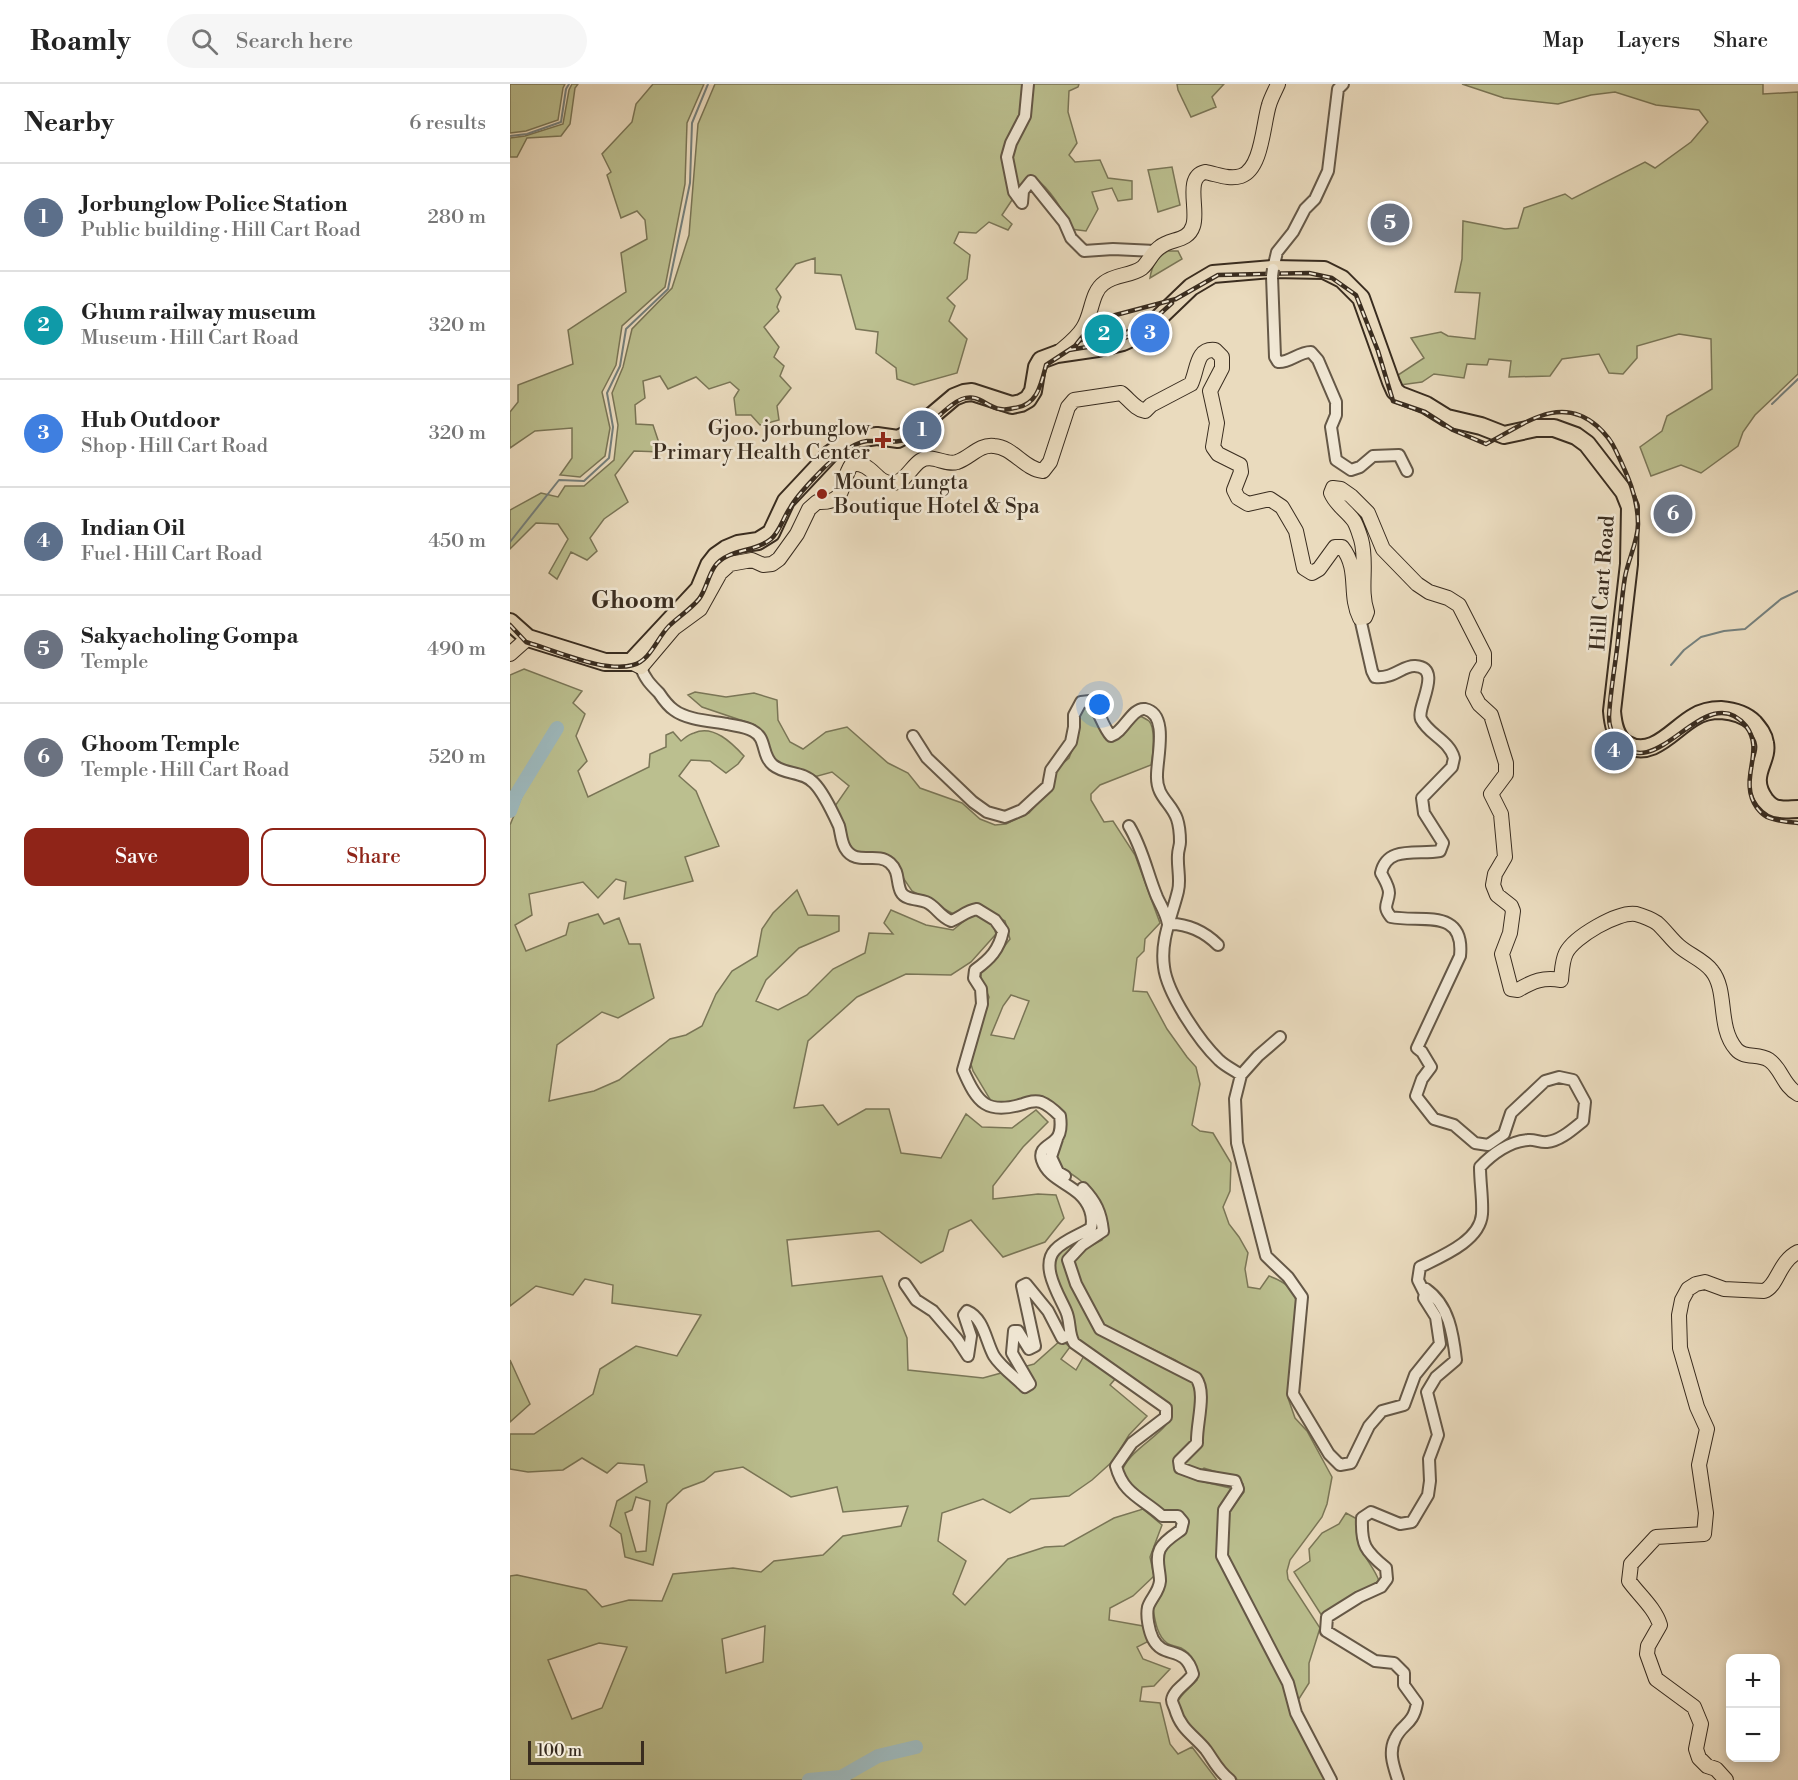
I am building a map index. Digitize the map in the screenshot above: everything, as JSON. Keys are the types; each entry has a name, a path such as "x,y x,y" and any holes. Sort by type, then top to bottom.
{"highway":[{"name":"Hill Cart Road","path":"636,664 699,589 709,565 716,556 726,549 758,541 771,533 786,501 830,454 844,444 856,439 877,436 898,439 915,430 954,397 964,393 972,392 1012,405 1020,403 1028,399 1033,391 1037,367 1041,360 1058,354 1123,342 1143,333 1191,287 1214,274 1324,270 1342,279 1361,298 1391,382 1395,391 1400,395 1426,405 1448,418 1481,426 1504,435 1536,428 1554,428 1576,436 1587,444 1624,492 1630,507 1629,564 1612,711 1617,734 1621,740 1630,746 1645,748 1659,742 1700,714 1721,710 1746,715 1760,729 1766,744 1758,777 1761,794 1771,807 1780,810 1798,809"},
{"path":"510,622 528,638 605,662 636,664"}],"main road":[{"path":"1058,354 1082,331 1102,284 1142,268 1160,246 1189,234 1194,225 1196,208 1193,183 1200,174 1205,172 1228,178 1243,176 1251,170 1258,156 1270,103 1278,84"},
{"path":"636,664 674,628 700,609 720,573 730,564 752,560 764,565 772,564 779,559 797,534 809,509 817,502 829,502 836,499 842,490 846,472 852,464 869,467 884,481 893,484 900,481 922,460 931,458 950,463 958,462 974,450 994,446 1006,450 1034,470 1043,471 1050,462 1068,407 1074,400 1121,393 1131,400 1138,410 1145,411 1151,405 1191,384 1200,354 1208,349 1215,350 1221,357 1221,368 1210,391 1217,423 1213,447 1218,454 1240,465 1241,472 1234,489 1238,498 1248,504 1270,498 1282,507 1296,531 1304,568 1312,573 1319,569 1335,547 1342,547 1350,557 1355,580 1356,610 1360,618 1365,617 1367,612 1363,601 1365,567 1362,542 1355,522 1334,501 1330,493 1333,488 1346,492 1368,513 1383,549 1417,584 1429,592 1459,604 1484,654 1484,664 1477,675 1473,693 1479,704 1491,715 1506,763 1506,774 1491,794 1501,814 1505,857 1493,885 1497,895 1511,906 1513,911 1510,933 1502,954 1511,988 1518,990 1538,979 1561,980 1567,951 1576,942 1616,917 1628,914 1638,915 1657,923 1678,945 1713,971 1718,982 1727,1035 1736,1050 1744,1055 1762,1057 1770,1061 1784,1082 1798,1094"},
{"path":"510,654 528,638"},
{"path":"1726,1780 1716,1769 1707,1766 1699,1758 1696,1749 1701,1724 1694,1707 1656,1678 1647,1654 1648,1647 1660,1625 1656,1614 1629,1581 1631,1564 1656,1538 1704,1534 1706,1513 1699,1465 1707,1429 1696,1407 1680,1348 1679,1315 1688,1289 1705,1282 1724,1289 1764,1291 1769,1289 1785,1262 1798,1252"}],"street":[{"path":"1028,84 1025,116 1011,143 1007,157 1014,192 1022,203 1023,191 1030,182 1064,222 1071,238 1084,251 1113,249 1155,251"},
{"path":"1343,84 1338,89 1328,171 1315,199 1305,209 1293,232 1277,252 1272,272 1275,357 1278,362 1283,362 1303,352 1311,352 1318,360 1336,402 1336,415 1331,427 1336,460 1351,470 1360,467 1365,460 1373,456 1398,455 1407,471"},
{"path":"1360,618 1375,677 1385,678 1415,666 1423,669 1428,676 1428,690 1419,711 1421,718 1426,726 1448,744 1454,758 1452,767 1422,798 1424,813 1443,843 1440,851 1393,855 1383,864 1381,873 1389,893 1385,903 1386,912 1391,917 1404,920 1437,918 1459,933 1462,943 1461,956 1417,1048 1431,1067 1422,1079 1416,1096 1434,1119 1454,1125 1475,1143 1488,1145 1504,1134 1511,1113 1545,1080 1559,1077 1573,1080 1585,1102 1583,1121 1567,1133 1548,1142 1530,1139 1516,1142 1490,1156 1480,1167 1482,1216 1478,1230 1420,1268 1418,1280 1425,1294"},
{"path":"636,664 674,711 743,727 761,736 766,757 772,764 780,769 807,776 816,784 832,812 845,848 851,856 859,859 878,858 889,862 897,873 901,892 906,897 926,903 933,907 940,916 951,921 967,910 977,909 994,920 1003,931 1001,942 994,955 975,970 974,978 981,989 982,1004 963,1070 976,1095 985,1104 995,1109 1031,1101 1040,1102 1052,1108 1060,1116 1060,1127 1051,1157 1058,1172 1082,1186 1095,1200 1101,1215 1103,1231 1082,1245 1068,1260 1076,1284 1100,1329 1196,1378 1200,1384 1197,1443 1179,1461 1180,1468 1199,1475 1235,1481 1238,1489 1224,1510 1222,1556 1287,1683 1296,1713 1331,1780"},
{"path":"913,736 927,758 973,802 987,812 1005,817 1022,810 1048,786 1051,770 1071,742 1074,715 1081,702 1090,701 1111,736 1119,734 1137,710 1144,709 1154,713 1158,720 1160,738 1157,776 1159,791 1177,818 1180,843 1179,889 1164,944 1164,968 1174,995 1203,1043 1220,1061 1241,1075"},
{"path":"1129,826 1139,843 1157,897 1166,912 1168,924"},
{"path":"1168,924 1176,923 1193,928 1211,938 1218,945"},
{"path":"1280,1037 1241,1075 1235,1099 1237,1143 1266,1256 1288,1277 1302,1297 1293,1394 1329,1454 1340,1466 1351,1463 1368,1426 1382,1411 1404,1405 1415,1375 1440,1344 1436,1317 1424,1298 1426,1289 1435,1295 1444,1310 1454,1337 1456,1360 1436,1377 1427,1392 1438,1435 1429,1459 1428,1495 1412,1522 1400,1524 1371,1512 1362,1518 1361,1537 1368,1554 1386,1568 1387,1579 1381,1587 1359,1597 1327,1617 1326,1631 1375,1661 1395,1664 1404,1673 1404,1685 1417,1703 1415,1716 1395,1738 1391,1760 1398,1780"},
{"path":"1057,1138 1045,1147 1041,1154 1042,1161 1058,1180 1074,1188 1084,1198 1093,1222 1091,1228 1055,1250 1050,1258 1054,1284 1068,1314 1069,1335 1074,1342 1166,1408 1166,1417 1132,1443 1116,1466 1126,1488 1136,1499 1146,1502 1162,1516 1178,1516 1183,1522 1181,1530 1162,1546 1158,1555 1160,1582 1148,1606 1149,1625 1154,1640 1161,1649 1185,1657 1191,1665 1193,1674 1190,1680 1176,1692 1172,1700 1176,1714 1183,1729 1206,1750 1219,1772 1230,1780"},
{"path":"905,1284 916,1300 933,1311 968,1356 971,1336 964,1316 967,1311 972,1313 982,1327 995,1357 1025,1386 1030,1384 1012,1353 1014,1331 1018,1331 1029,1349 1035,1346 1022,1286 1026,1284 1048,1311 1062,1338 1069,1335"}],"green space":[{"path":"510,84 565,84 558,120 526,131 510,133"},
{"path":"572,84 578,84 575,88 570,124 561,136 527,138 517,157 510,157 510,138 525,136 563,124"},
{"path":"653,84 704,84 687,123 685,184 665,287 622,326 616,365 602,392 610,428 605,456 580,477 560,475 572,458 572,428 535,431 510,448 510,412 518,402 518,385 573,364 568,330 626,292 621,253 647,239 645,220 637,211 621,218 607,175 611,172 602,154 632,122 636,104"},
{"path":"715,84 1025,84 1022,116 1004,167 1012,200 1002,215 1012,224 1008,230 989,222 976,233 959,232 954,243 970,255 967,279 947,298 955,306 949,321 967,339 957,373 914,385 897,379 896,368 876,353 878,332 856,329 841,275 815,273 815,258 796,264 776,289 781,297 777,307 779,311 764,327 779,347 774,357 784,366 780,376 791,388 777,406 779,420 760,425 751,415 736,415 734,398 739,390 730,382 709,389 696,377 668,389 660,376 643,381 645,398 635,405 636,424 653,425 662,452 634,451 615,475 628,502 604,519 590,538 597,551 587,560 571,552 557,579 549,573 568,539 558,524 536,523 510,549 510,510 541,493 558,497 565,486 584,486 614,460 618,425 612,393 623,367 632,329 672,288 689,235 698,124"},
{"path":"1032,84 1079,84 1078,87 1069,91 1068,112 1077,143 1069,155 1075,162 1100,160 1108,178 1132,181 1132,199 1118,201 1112,188 1092,192 1098,209 1086,231 1070,229 1056,200 1034,177 1026,178 1019,191 1012,158"},
{"path":"1177,84 1224,84 1212,97 1216,107 1191,117"},
{"path":"1462,84 1763,84 1763,94 1798,92 1798,374 1755,415 1743,432 1738,446 1701,473 1681,465 1651,476 1640,447 1662,431 1667,416 1712,389 1711,339 1679,334 1637,346 1637,358 1623,374 1609,373 1599,354 1562,359 1550,376 1509,377 1511,361 1489,359 1487,365 1467,364 1464,378 1434,374 1422,382 1400,385 1395,377 1424,358 1411,338 1441,332 1448,336 1475,339 1480,293 1455,292 1462,259 1463,221 1505,229 1518,228 1524,208 1565,194 1572,199 1645,162 1655,168 1691,142 1708,122 1699,110 1656,105 1615,92 1591,95 1558,104 1504,98"},
{"path":"1172,167 1180,205 1158,212 1148,170"},
{"path":"1168,251 1178,251 1182,259 1150,278 1155,262"},
{"path":"524,669 582,691 573,703 585,714 576,736 587,761 578,771 588,797 649,767 650,754 666,747 666,735 673,732 681,741 690,734 701,731 715,733 722,736 744,756 726,773 710,761 691,760 679,776 696,791 719,846 685,857 693,881 624,899 626,882 616,879 598,898 583,882 529,894 532,915 515,925 526,951 566,935 569,923 598,914 604,924 619,918 629,944 640,944 654,998 618,1018 602,1012 557,1045 549,1101 594,1091 619,1080 670,1039 686,1035 702,1026 716,994 732,971 757,956 762,929 773,913 797,890 808,915 839,916 839,931 799,948 766,980 756,1001 778,1010 807,995 833,969 865,953 869,933 893,934 884,923 891,910 926,925 953,930 974,913 992,922 996,934 971,962 951,975 906,974 857,997 808,1041 794,1108 823,1105 838,1125 866,1109 889,1109 901,1153 941,1158 966,1114 982,1127 1012,1128 1036,1110 1048,1122 1023,1147 993,1186 993,1199 1038,1194 1056,1195 1064,1218 1045,1242 1003,1257 971,1220 949,1230 943,1251 921,1263 879,1231 787,1240 792,1286 882,1276 907,1338 908,1370 983,1378 1034,1364 1061,1340 1070,1347 1061,1359 1076,1370 1085,1354 1116,1378 1110,1385 1147,1416 1129,1435 1113,1461 1069,1496 1031,1499 1010,1513 983,1499 942,1513 938,1541 966,1561 953,1594 965,1605 1008,1559 1045,1547 1064,1546 1114,1518 1143,1509 1162,1525 1150,1557 1154,1576 1133,1596 1110,1608 1109,1620 1143,1626 1149,1641 1137,1647 1143,1659 1170,1669 1154,1686 1142,1687 1140,1701 1160,1703 1170,1744 1178,1754 1192,1747 1217,1780 510,1780 510,1576 517,1575 586,1590 602,1607 629,1600 662,1601 673,1574 733,1568 761,1572 774,1561 823,1555 843,1536 901,1526 908,1506 843,1512 837,1487 791,1497 743,1467 715,1472 704,1481 683,1489 667,1504 653,1565 625,1557 621,1534 610,1526 617,1501 647,1482 644,1465 618,1463 607,1473 582,1458 563,1470 528,1472 510,1469 510,1434 534,1434 593,1394 600,1369 636,1346 677,1356 701,1315 612,1303 613,1285 585,1279 573,1295 536,1286 510,1306 510,825 522,796 559,730 559,723 553,726 510,804 510,675","holes":["636,1497 650,1501 646,1551 636,1552 625,1513 632,1510","765,1626 763,1662 726,1673 722,1639","599,1643 627,1647 602,1708 572,1719 548,1660"]},
{"path":"695,692 726,697 754,693 777,700 778,720 790,742 803,749 826,732 847,727 888,763 908,773 920,788 962,803 980,819 995,825 1006,824 1029,813 1051,789 1054,771 1069,758 1076,740 1076,716 1082,705 1090,705 1106,738 1128,726 1140,716 1151,725 1153,755 1151,765 1100,785 1091,794 1091,800 1104,822 1113,821 1135,855 1160,923 1145,939 1144,951 1137,958 1133,991 1147,992 1167,1029 1196,1067 1200,1084 1192,1125 1200,1131 1213,1133 1231,1163 1230,1191 1223,1207 1229,1224 1248,1253 1245,1269 1248,1287 1260,1289 1269,1276 1288,1287 1299,1307 1288,1398 1295,1418 1307,1431 1332,1477 1322,1517 1290,1560 1287,1571 1288,1579 1320,1628 1309,1663 1309,1683 1297,1702 1227,1557 1228,1513 1244,1492 1243,1484 1233,1477 1204,1468 1201,1471 1183,1466 1182,1460 1200,1444 1197,1374 1175,1360 1103,1325 1078,1284 1072,1260 1102,1240 1106,1223 1103,1207 1094,1193 1057,1164 1064,1115 1057,1107 1044,1100 1015,1106 1006,1106 991,1101 973,1071 970,1061 989,997 981,979 981,971 989,966 1010,939 1005,921 979,906 957,916 912,891 891,860 864,855 852,849 845,839 835,806 849,786 832,772 814,777 778,763 770,757 755,725 702,707 688,695","holes":["1011,995 1029,1001 1014,1039 991,1035 1003,1006"]},
{"path":"1048,1157 1070,1181 1084,1190 1099,1231 1066,1258 1095,1322 1194,1383 1196,1395 1194,1443 1184,1451 1185,1475 1230,1488 1233,1493 1221,1510 1219,1557 1287,1685 1327,1780 1238,1780 1229,1775 1211,1757 1176,1705 1182,1695 1197,1680 1195,1666 1192,1658 1185,1651 1169,1644 1161,1636 1153,1609 1164,1587 1164,1553 1166,1548 1182,1533 1186,1523 1137,1496 1121,1474 1132,1455 1166,1425 1171,1409 1081,1346 1070,1327 1059,1292 1054,1258 1094,1218 1058,1177"},
{"path":"510,1360 530,1404 510,1422"},
{"path":"1346,1513 1357,1519 1359,1544 1379,1581 1322,1616 1294,1572 1310,1561 1309,1549 1322,1533 1339,1524"}],"waterway":[{"path":"510,136 527,134 561,122 566,89 569,84"},
{"path":"510,542 559,480 584,481 609,458 613,427 607,393 620,366 626,329 668,289 690,183 692,123 708,84"},
{"path":"1772,404 1798,379"},
{"path":"1671,665 1684,650 1701,637 1745,629 1781,599 1798,591"},
{"path":"510,811 516,795 557,728"},
{"path":"809,1780 841,1777 878,1756 916,1747"}],"railway":[{"path":"510,625 526,642 582,660 622,667 639,663 649,654 669,626 699,599 720,560 771,539 805,488 834,459 852,446 867,441 895,442 906,439 925,429 955,402 962,399 978,399 1002,409 1022,406 1033,399 1037,393 1046,365 1075,346 1091,326 1108,317 1176,299 1218,275 1309,273 1332,278 1356,295 1378,351 1393,401 1425,412 1453,430 1486,444 1527,422 1555,412 1569,412 1583,417 1606,435 1624,468 1638,514 1636,537 1622,595 1609,723 1613,733 1631,751 1647,752 1663,745 1697,722 1714,714 1730,714 1746,726 1751,736 1753,756 1750,787 1757,808 1771,818 1798,823"},
{"path":"1069,350 1112,343 1140,332 1172,303"}],"place":[{"name":"Sakyacholing Gompa","path":"1390,223"},
{"name":"Hub Outdoor","path":"1150,333"},
{"name":"Ghum railway museum","path":"1104,334"},
{"name":"Jorbunglow Police Station","path":"922,430"},
{"name":"Gjoo. jorbunglow Primary Health Center","path":"883,440"},
{"name":"Mount Lungta Boutique Hotel & Spa","path":"822,494"},
{"name":"Ghoom Temple","path":"1673,514"},
{"name":"Indian Oil","path":"1614,751"}],"district":[{"name":"Ghoom","path":"633,600"}]}
